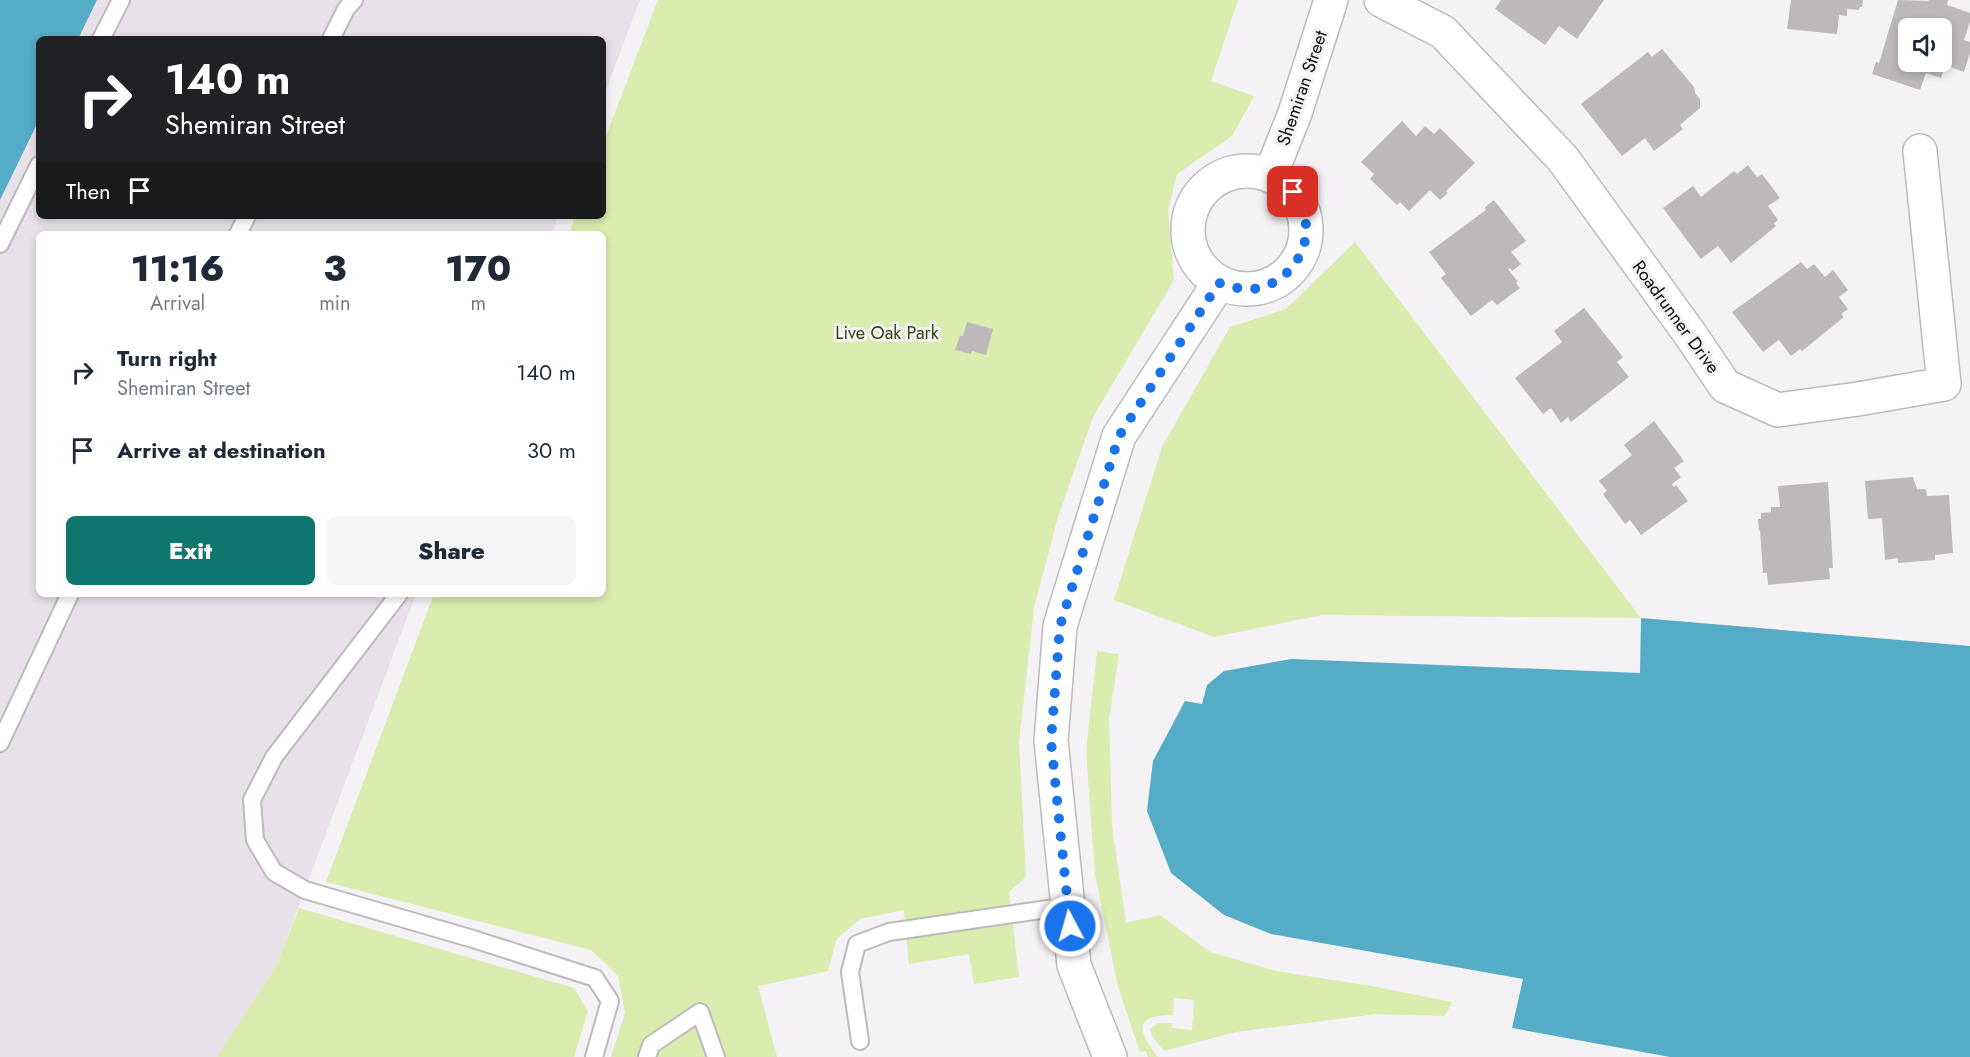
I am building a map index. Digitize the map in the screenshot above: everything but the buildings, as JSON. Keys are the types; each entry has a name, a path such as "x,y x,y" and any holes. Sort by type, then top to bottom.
{"street":[{"name":"Shemiran Street","path":"1270,176 1295,113 1331,0"},
{"name":"Roadrunner Drive","path":"1381,0 1443,32 1563,159 1725,386 1778,410 1944,384 1920,151"},
{"path":"1239,171 1259,171 1278,179 1293,192 1303,210 1306,231 1303,251 1293,268 1277,282 1258,289 1238,289 1219,283 1204,271 1193,256 1190,247 1187,237 1188,219 1194,201 1205,186 1221,176 1239,171"},
{"path":"1110,1057 1074,965 1051,741 1060,626 1119,436 1219,283"}],"lane":[{"path":"103,36 121,0"},
{"path":"332,36 346,9 354,0"},
{"path":"0,244 36,171"},
{"path":"0,743 69,597"},
{"path":"397,597 274,757 252,800 255,840 274,872 305,890 595,978 610,1001 594,1057"},
{"path":"860,1041 850,972 857,944 889,932 1068,906"},
{"path":"647,1057 651,1045 700,1012 716,1057"}],"shaded area":[{"path":"97,0 640,0 606,90 606,36 79,36"},
{"path":"36,126 36,219 557,219 553,231 36,231 36,597 415,597 277,964 217,1057 0,1057 0,200"}],"green space":[{"name":"Live Oak Park","path":"658,0 1238,0 1211,81 1254,96 1232,136 1177,174 1168,211 1174,280 1093,417 1058,517 1034,608 1019,742 1026,877 1009,892 1019,977 974,984 969,954 909,964 904,910 860,919 836,940 828,971 758,986 777,1057 611,1057 625,1013 618,976 591,950 326,882 433,597 606,597 606,231 570,231 574,219 606,219 606,136"},
{"path":"1355,242 1641,618 1322,615 1214,637 1114,600 1162,447 1230,327 1286,309"},
{"path":"1097,651 1119,654 1109,718 1112,826 1126,923 1160,915 1210,952 1276,971 1452,1002 1445,1016 1376,1014 1236,1032 1164,1051 1153,1038 1150,1029 1158,1023 1172,1023 1172,1028 1192,1030 1194,1000 1174,998 1173,1015 1151,1018 1145,1021 1143,1026 1146,1039 1158,1057 1148,1057 1146,1051 1140,1052 1118,987 1095,874 1086,751"},
{"path":"299,908 574,988 588,1011 574,1057 217,1057 277,964"}],"water":[{"path":"0,0 97,0 79,36 36,36 36,126 0,200"},
{"path":"1641,618 1970,646 1970,1057 1670,1057 1512,1028 1523,979 1271,934 1224,915 1171,873 1147,811 1153,761 1185,701 1202,704 1207,685 1224,671 1291,659 1640,673"}],"route":[{"path":"1070,926 1051,741 1060,626 1119,436 1219,283 1238,289 1258,289 1277,282 1293,268 1303,251 1306,231 1303,210 1293,192"}]}
